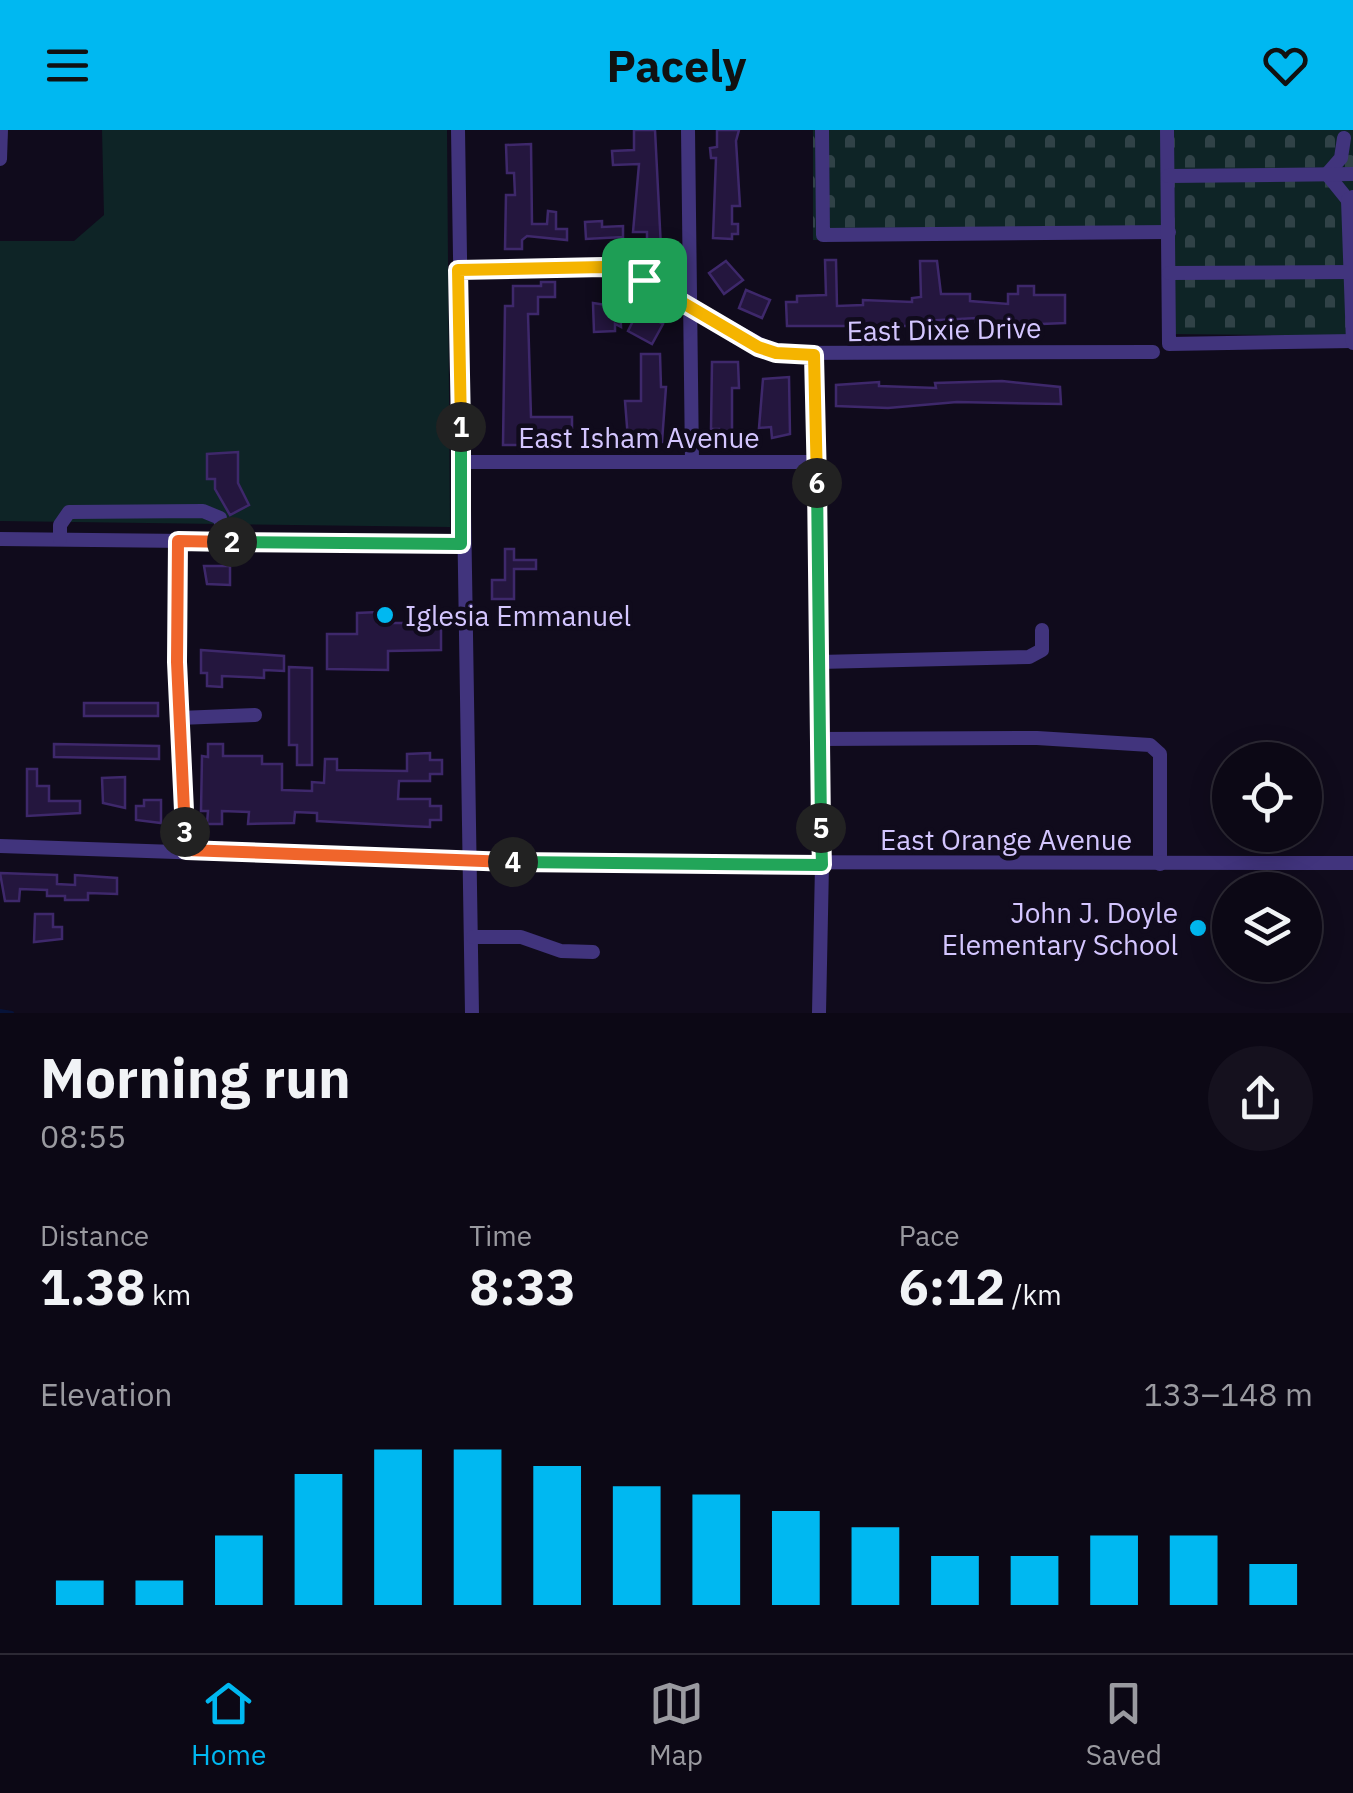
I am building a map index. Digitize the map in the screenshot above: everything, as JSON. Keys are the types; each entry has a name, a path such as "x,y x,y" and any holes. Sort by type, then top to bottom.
{"street":[{"path":"0,159 1,130"},
{"path":"458,130 461,544 473,862 472,1013"},
{"path":"688,130 692,462"},
{"path":"822,130 822,235 1169,232"},
{"path":"1167,130 1170,344 1353,342 1350,198 1327,174"},
{"path":"1327,174 1341,158 1345,138"},
{"path":"1168,176 1353,174"},
{"name":"East Dixie Drive","path":"458,270 604,267 633,275 758,347 776,353 1153,352"},
{"path":"1169,273 1352,272"},
{"path":"814,355 822,865 819,1013"},
{"name":"East Isham Avenue","path":"462,462 816,462"},
{"path":"60,539 60,525 69,512 186,511 212,512 223,525 224,542"},
{"path":"0,539 461,544"},
{"path":"178,541 179,718 186,850"},
{"path":"819,662 1029,656 1042,650 1042,630"},
{"path":"179,718 255,715"},
{"path":"820,739 1037,738 1150,745 1160,754 1160,864"},
{"name":"East Orange Avenue","path":"0,846 473,862 1353,863"},
{"path":"473,936 521,936 561,951 593,952"}],"green space":[{"path":"102,130 447,130 450,527 0,521 0,241 74,241 104,215"},
{"path":"813,130 1353,130 1353,336 1172,334 1161,235 813,240"}],"building":[{"path":"634,130 655,130 661,248 647,249 647,232 633,232 639,164 613,165 612,151 634,150"},
{"path":"717,130 739,130 736,141 740,206 732,206 732,224 738,224 738,234 732,234 732,239 713,238 716,158 711,158 710,148 717,147"},
{"path":"531,144 532,224 547,224 548,211 556,212 556,229 567,229 567,240 527,236 522,240 522,249 505,249 506,195 515,195 514,173 507,173 506,145"},
{"path":"602,221 602,227 623,226 623,237 586,239 585,222"},
{"path":"825,260 836,260 837,306 863,305 863,300 912,302 912,298 921,297 920,261 937,261 941,294 970,294 970,301 1008,304 1008,294 1018,294 1018,286 1034,286 1034,295 1065,295 1065,323 1014,325 976,322 976,318 923,321 923,326 787,326 786,302 797,302 797,296 826,295"},
{"path":"726,261 743,280 724,294 709,273"},
{"path":"541,282 555,282 555,297 538,297 538,314 528,314 531,417 572,417 572,429 567,429 567,439 554,439 554,433 530,432 530,445 503,445 505,306 513,306 513,286 541,286"},
{"path":"746,290 770,300 762,318 739,308"},
{"path":"593,303 620,307 621,327 615,324 615,331 594,332"},
{"path":"638,311 663,324 652,344 628,331"},
{"path":"641,354 660,354 661,387 666,387 662,442 628,439 625,401 641,401"},
{"path":"712,362 738,362 739,388 732,388 732,444 719,444 719,429 711,429"},
{"path":"789,377 790,434 772,438 771,427 759,428 763,379"},
{"path":"1002,381 1060,387 1061,404 836,406 836,385 879,382 879,386 936,388 935,383"},
{"path":"238,452 238,483 249,505 230,515 215,489 215,479 207,479 207,454"},
{"path":"505,549 514,549 514,560 536,560 536,569 514,569 514,599 492,599 492,580 505,580"},
{"path":"204,566 230,566 230,585 207,584"},
{"path":"378,612 378,623 441,623 441,650 388,651 388,670 327,669 327,634 357,634 357,613"},
{"path":"201,650 284,656 284,671 264,670 264,678 222,676 222,687 207,686 207,673 201,673"},
{"path":"289,667 312,668 312,765 297,765 297,745 289,745"},
{"path":"84,703 158,703 158,716 84,716"},
{"path":"54,744 159,746 159,759 54,757"},
{"path":"208,744 223,744 223,756 262,756 262,764 282,764 282,790 312,791 312,782 324,783 325,759 337,759 337,770 407,771 407,754 430,753 430,760 442,760 442,774 430,774 430,781 399,781 398,799 430,799 430,806 441,806 441,820 430,820 430,827 407,826 317,821 317,813 295,812 294,823 248,824 249,812 222,811 222,824 207,824 208,811 201,811 202,756 208,757"},
{"path":"27,769 37,769 37,786 49,786 49,801 80,801 80,813 27,816"},
{"path":"125,777 125,808 103,803 102,778"},
{"path":"144,800 161,800 161,823 136,820 136,806 144,806"},
{"path":"0,873 57,875 57,884 75,885 75,875 117,878 117,894 88,893 88,900 65,900 65,896 47,896 47,890 20,889 19,901 5,901"},
{"path":"35,914 53,914 53,927 62,927 62,939 34,942"}],"waterway":[{"path":"0,1011 12,1013"}],"place":[{"name":"Iglesia Emmanuel","path":"385,615"},
{"name":"John J. Doyle Elementary School","path":"1198,928"}],"route":[{"path":"604,267 644,280 758,347 776,353 814,355 822,865 473,862 186,850 177,662 178,541 461,544 458,270 604,267"}]}
